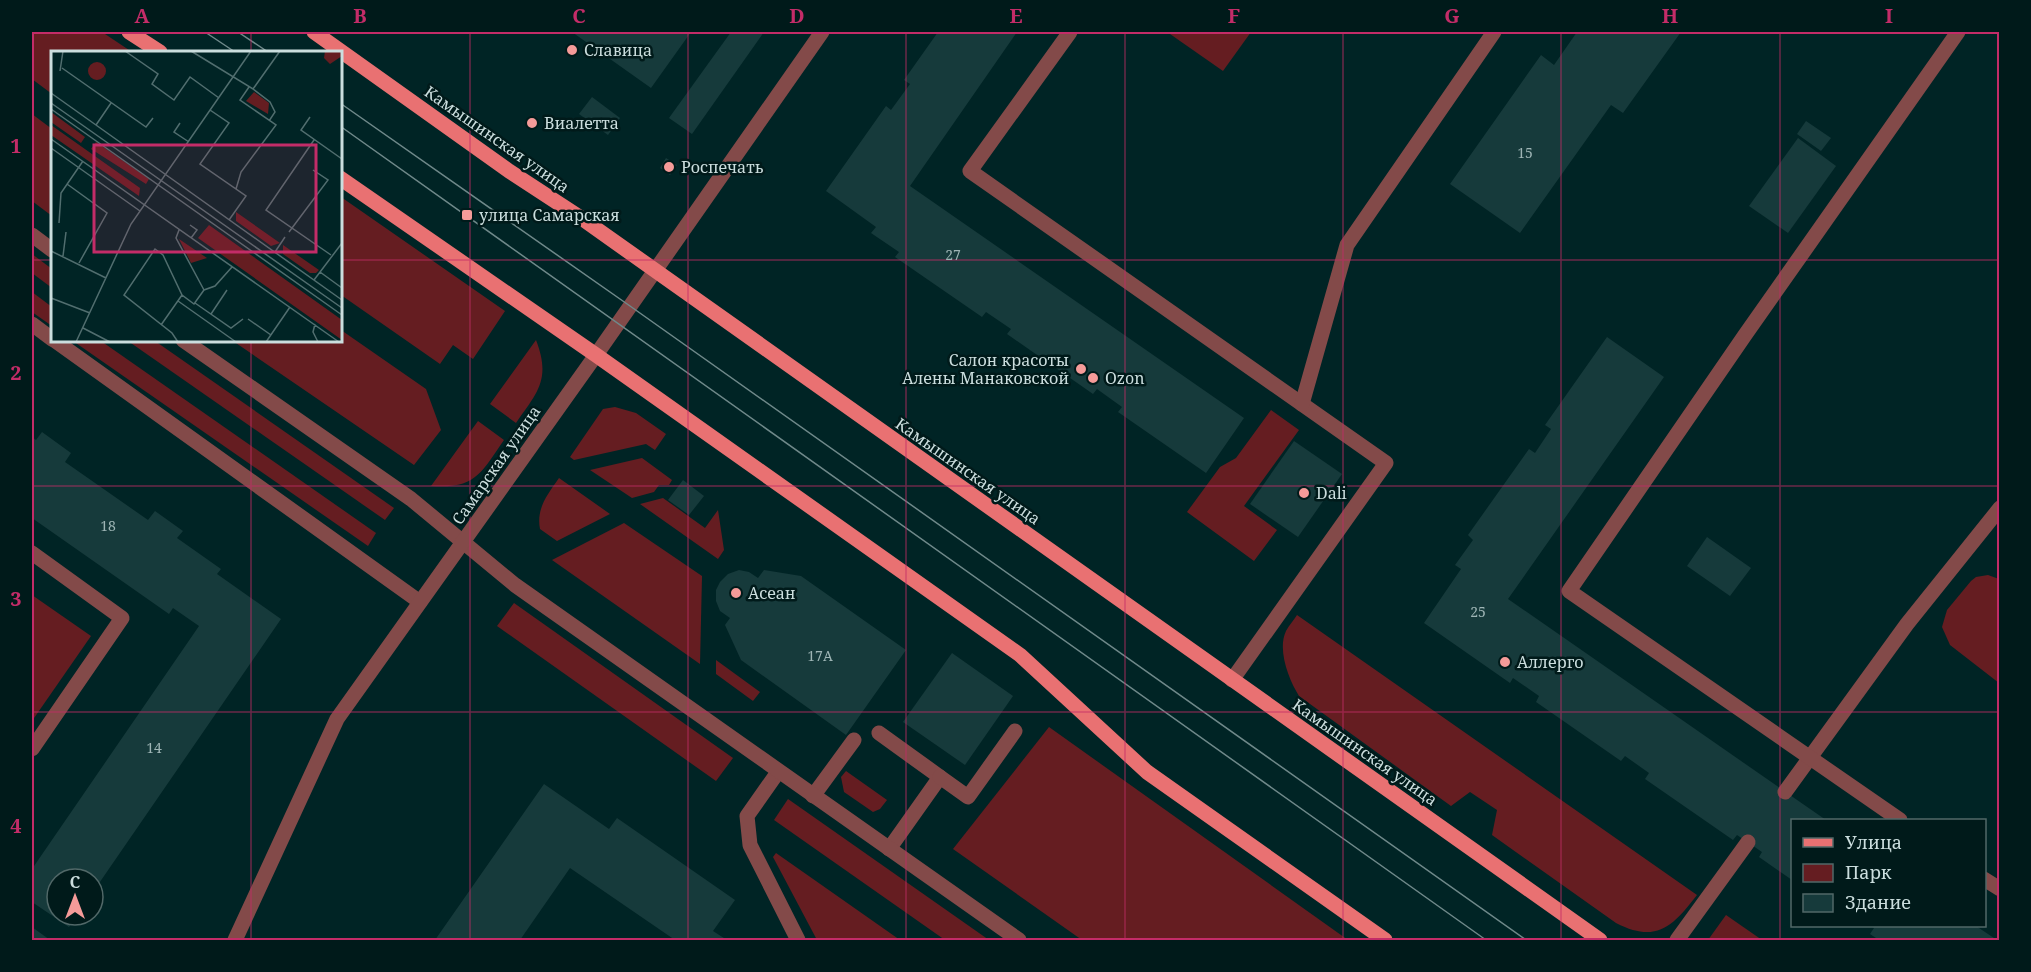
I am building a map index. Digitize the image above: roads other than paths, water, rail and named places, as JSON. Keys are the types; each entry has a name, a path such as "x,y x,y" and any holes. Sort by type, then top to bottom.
{"main road":[{"path":"129,32 158,51"},
{"name":"Камышинская улица","path":"314,32 341,51"},
{"name":"Камышинская улица","path":"342,52 509,171 584,220 1600,940"},
{"path":"342,179 596,355 1020,656 1147,772 1385,940"}],"street":[{"name":"Самарская улица","path":"235,940 337,719 822,32"},
{"path":"1070,32 970,171 1386,463 1232,680"},
{"path":"1302,404 1347,245 1494,32"},
{"path":"1899,819 1569,591 1958,32"},
{"path":"32,235 51,249"},
{"path":"32,324 51,338"},
{"path":"56,342 420,602"},
{"path":"186,342 411,499 515,585 1018,940"},
{"path":"1785,792 1906,624 2000,508"},
{"path":"32,553 123,618 32,749"},
{"path":"879,733 968,797 1015,730"},
{"path":"813,796 854,740"},
{"path":"778,772 747,816 750,845 798,940"},
{"path":"889,849 940,777"},
{"path":"1677,940 1748,842"},
{"path":"1986,880 2000,889"}],"tram line":[{"path":"205,32 234,51"},
{"path":"238,32 266,51"},
{"path":"342,104 1526,940"},
{"path":"342,127 1486,940"}],"place":[{"name":"Славица","path":"572,50"},
{"name":"Виалетта","path":"532,123"},
{"name":"Роспечать","path":"669,167"},
{"name":"улица Самарская","path":"467,215"},
{"name":"Салон красоты Алены Манаковской","path":"1081,369"},
{"name":"Ozon","path":"1093,378"},
{"name":"Dali","path":"1304,493"},
{"name":"Асеан","path":"736,593"},
{"name":"Аллерго","path":"1505,662"}]}
